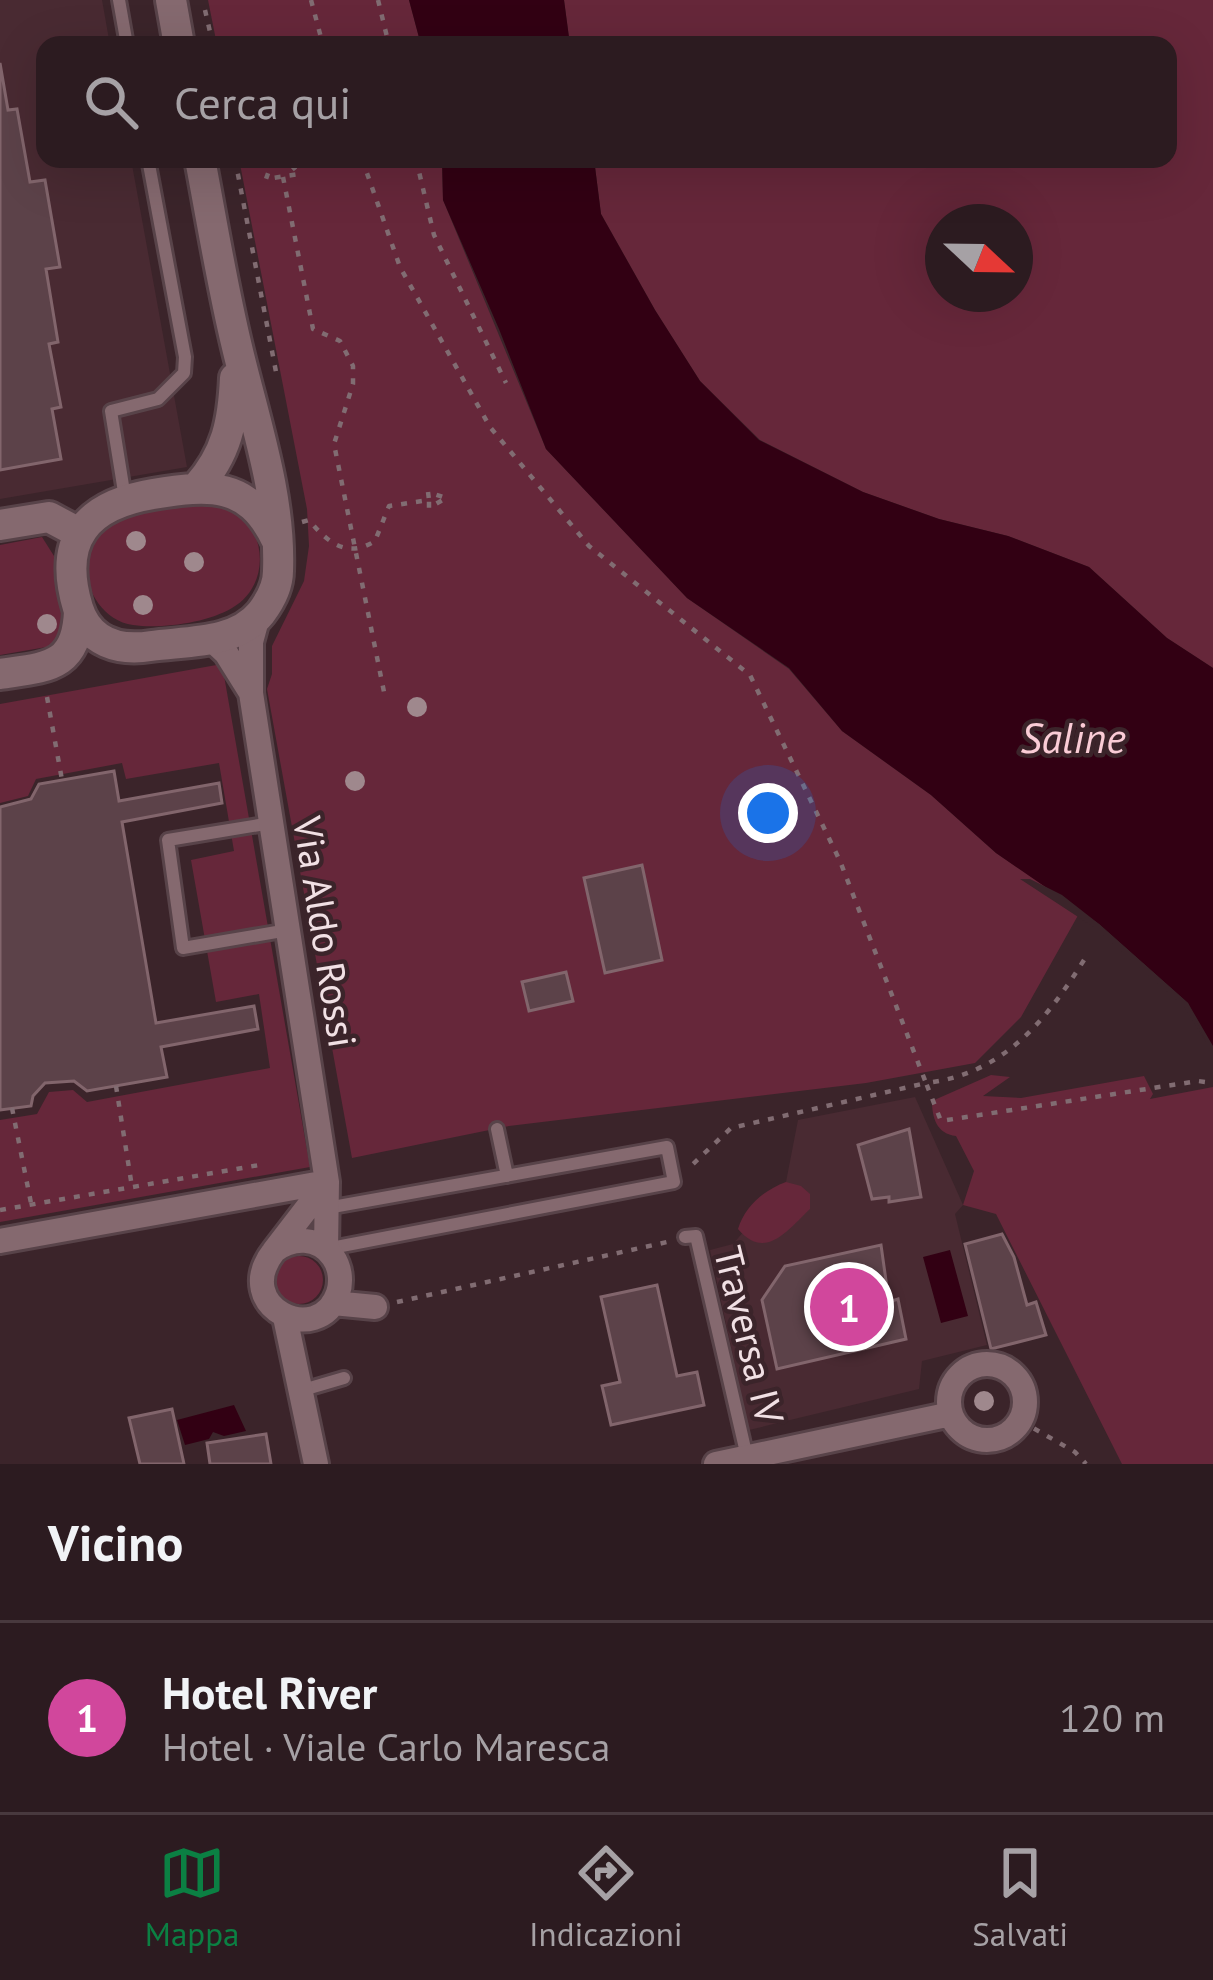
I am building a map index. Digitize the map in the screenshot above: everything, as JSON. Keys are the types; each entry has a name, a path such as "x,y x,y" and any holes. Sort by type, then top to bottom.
{"street":[{"path":"171,0 177,36"},
{"path":"79,611 97,636 121,648 210,638 239,631 258,616 277,581 286,531 271,496 202,168"},
{"path":"197,487 213,470 227,443 237,348"},
{"path":"0,674 56,663 74,645 79,611 72,561 79,533 107,506 197,487 223,490 286,531"},
{"path":"0,525 49,517 79,533"},
{"name":"Via Aldo Rossi","path":"258,616 251,642 251,693 327,1195 326,1249"},
{"name":"Via Aldo Rossi","path":"210,638 226,653 251,693"},
{"path":"0,1241 137,1216 327,1195"},
{"path":"327,1195 274,1251 261,1274 262,1287 274,1310 285,1317 305,1320 329,1308 375,1307"},
{"path":"274,1251 305,1240 326,1249 339,1269 339,1292 308,1352 303,1390"},
{"path":"285,1317 316,1464"},
{"path":"992,1364 1014,1375 1022,1385 1025,1409 1021,1421 1002,1438 977,1440 956,1425 951,1414 951,1389 958,1378 979,1365 992,1364"},
{"path":"716,1464 951,1414"}],"lane":[{"path":"119,0 125,36"},
{"path":"125,499 110,411 158,399 184,373 185,357 150,168"},
{"path":"271,823 168,840 183,948 288,930"},
{"path":"497,1129 507,1176"},
{"path":"326,1249 674,1181 667,1147 507,1176 327,1195"},
{"name":"Traversa IV","path":"685,1238 696,1236 747,1457"},
{"path":"303,1390 344,1378"}],"path":[{"path":"203,0 211,36"},
{"path":"311,0 321,36"},
{"path":"378,0 387,36"},
{"path":"270,168 266,179 299,174 294,168"},
{"path":"365,168 400,267 490,427 590,546 750,675 841,861 940,1121 1198,1081 1213,1083"},
{"path":"418,168 434,235 506,383"},
{"path":"283,177 313,329 340,341 353,366 353,384 334,444 384,692"},
{"path":"286,531 309,520 332,544 355,550 375,541 389,506 429,500"},
{"path":"42,668 62,780"},
{"path":"674,1181 731,1128 968,1075 1008,1054 1046,1018 1084,960"},
{"path":"116,1086 137,1216"},
{"path":"12,1108 37,1234"},
{"path":"0,1210 279,1162"},
{"path":"375,1307 685,1238"},
{"path":"1021,1421 1075,1452 1086,1464"}],"shaded area":[{"path":"0,0 102,0 108,36 36,36 36,168 133,168 187,467 0,499"},
{"path":"208,0 409,0 419,36 215,36"},
{"path":"564,0 1213,0 1213,668 1167,638 1089,567 1008,536 939,519 863,492 760,440 700,381 601,214 595,168 1177,168 1177,36 569,36"},
{"path":"241,168 442,168 443,200 546,449 687,598 789,669 842,731 931,795 996,853 1081,910 1021,1017 975,1063 866,1083 509,1126 352,1158 267,689 272,646 304,581 307,509"},
{"path":"199,496 229,506 253,531 260,559 253,586 232,608 197,621 144,626 117,620 103,609 87,579 88,546 96,531 130,512"},
{"path":"42,537 54,556 56,589 67,623 58,645 0,655 0,545"},
{"path":"222,664 310,1167 0,1222 0,1120 37,1114 49,1092 73,1090 87,1102 270,1068 259,994 216,1002 191,860 234,851 219,763 126,779 122,763 36,779 28,796 0,803 0,704"},
{"path":"991,1075 1010,1077 983,1096 1021,1098 1144,1076 1153,1094 1150,1099 1213,1087 1213,1464 1122,1464 996,1214 963,1205 974,1171 956,1136 937,1124 932,1101"},
{"path":"915,1097 963,1205 955,1214 987,1345 922,1361 919,1389 749,1430 710,1250 733,1244 786,1182 798,1120"},
{"path":"786,1182 810,1194 810,1209 776,1239 767,1243 748,1238 738,1229 745,1213 763,1194"},
{"path":"299,1256 316,1263 323,1280 316,1297 299,1304 282,1297 275,1280 282,1263"}],"water":[{"path":"409,0 564,0 569,36 419,36"},
{"name":"Saline","path":"442,168 595,168 601,214 655,310 700,381 759,440 863,492 939,519 1008,536 1089,567 1167,638 1213,668 1213,1046 1188,1003 1099,924 996,853 931,795 842,731 789,668 687,598 546,449 443,200"},
{"path":"950,1250 968,1316 941,1323 923,1257"},
{"path":"234,1405 246,1431 224,1436 213,1432 209,1439 185,1445 177,1420"}],"pier":[{"path":"1020,879 1062,895 1099,924 1188,1003 1206,1042 1184,1007 1095,928"}],"building":[{"path":"0,63 8,110 17,109 30,182 45,180 60,267 46,269 58,342 49,344 61,407 52,409 61,459 0,470"},
{"path":"114,771 119,801 219,783 222,803 122,822 156,1023 254,1006 258,1029 161,1047 167,1077 87,1091 74,1081 45,1083 31,1106 0,1110 0,807 31,799 39,784"},
{"path":"642,865 662,960 605,973 584,878"},
{"path":"566,972 573,1001 529,1011 522,982"},
{"path":"909,1129 921,1197 889,1202 889,1197 872,1199 858,1145"},
{"path":"1002,1234 1014,1257 1027,1305 1036,1302 1046,1335 991,1349 965,1244"},
{"path":"881,1245 889,1302 898,1299 906,1339 777,1369 762,1300 785,1266"},
{"path":"657,1285 677,1376 697,1372 704,1405 611,1425 602,1386 620,1382 601,1297"},
{"path":"172,1409 184,1464 140,1464 129,1418"},
{"path":"266,1434 271,1464 210,1464 207,1443"}],"place":[{"name":"Hotel River","path":"849,1307"}]}
